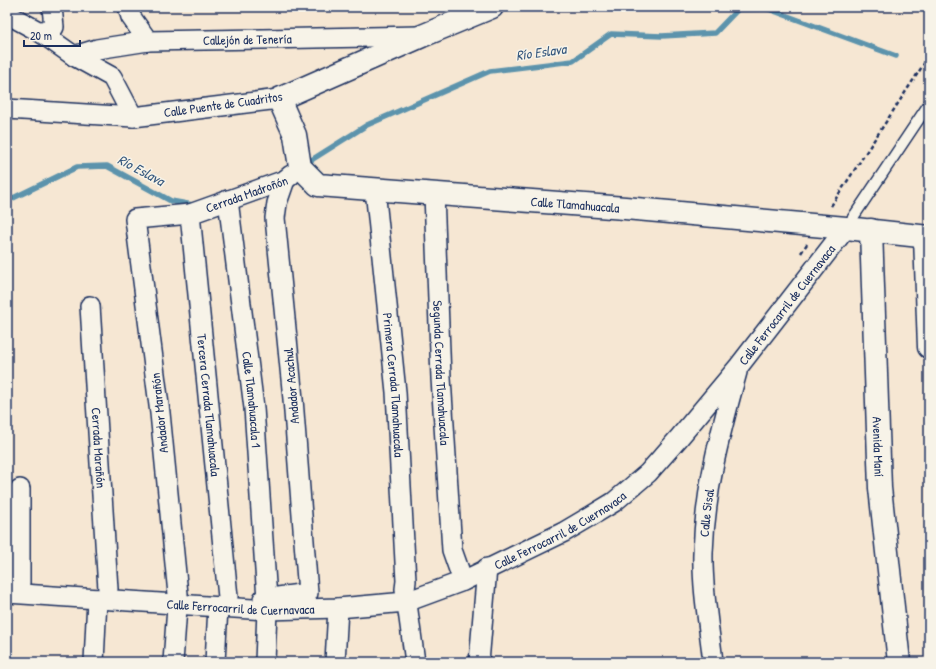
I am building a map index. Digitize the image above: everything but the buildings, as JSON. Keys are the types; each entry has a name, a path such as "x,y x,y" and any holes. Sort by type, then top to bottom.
{"street":[{"path":"40,32 54,27 52,7"},
{"path":"128,7 131,17 148,41"},
{"name":"Calle Puente de Cuadritos","path":"7,109 133,117 279,99 422,36 464,13 492,7"},
{"path":"7,14 40,32 74,56 112,77 133,117"},
{"name":"Callejón de Tenería","path":"74,56 97,49 148,41 422,36"},
{"path":"279,99 295,135 292,174"},
{"name":"Calle Tlamahuacala","path":"292,174 318,185 625,208 871,230 927,237"},
{"name":"Cerrada Madroñón","path":"190,214 292,174"},
{"name":"Andador Acachul","path":"292,174 277,203 275,218 293,399 308,593"},
{"name":"Primera Cerrada Tlamahuacala","path":"375,190 396,392 406,602 415,662"},
{"name":"Segunda Cerrada Tlamahuacala","path":"434,194 441,378 452,550 462,581"},
{"name":"Calle Tlamahuacala 1","path":"228,200 254,408 267,604 265,662"},
{"name":"Andador Marañón","path":"173,662 178,599 160,413 135,219 190,214"},
{"name":"Tercera Cerrada Tlamahuacala","path":"190,214 223,602 215,662"},
{"name":"Calle Ferrocarril de Cuernavaca","path":"11,586 102,594 338,608 406,602 462,581 564,532 614,502 648,473 739,366 846,228"},
{"name":"Avenida Maní","path":"871,230 880,488 900,662"},
{"path":"927,237 929,347"},
{"name":"Cerrada Marañón","path":"90,306 102,594 94,662"},
{"name":"Calle Sisal","path":"713,662 703,554 705,519 711,476 739,366"},
{"path":"11,586 20,489"},
{"path":"479,662 487,568"},
{"name":"Calle Ferrocarril de Cuernavaca","path":"267,604 308,593"},
{"path":"335,662 338,608"}],"lane":[{"name":"Calle Ferrocarril de Cuernavaca","path":"846,228 929,104"}],"path":[{"path":"828,210 929,56"}],"waterway":[{"name":"Río Eslava","path":"305,164 367,125 490,71 573,61 611,34 662,36 715,33 738,9 766,8 896,56"},
{"name":"Río Eslava","path":"7,201 77,167 107,166 171,201 193,205"}]}
